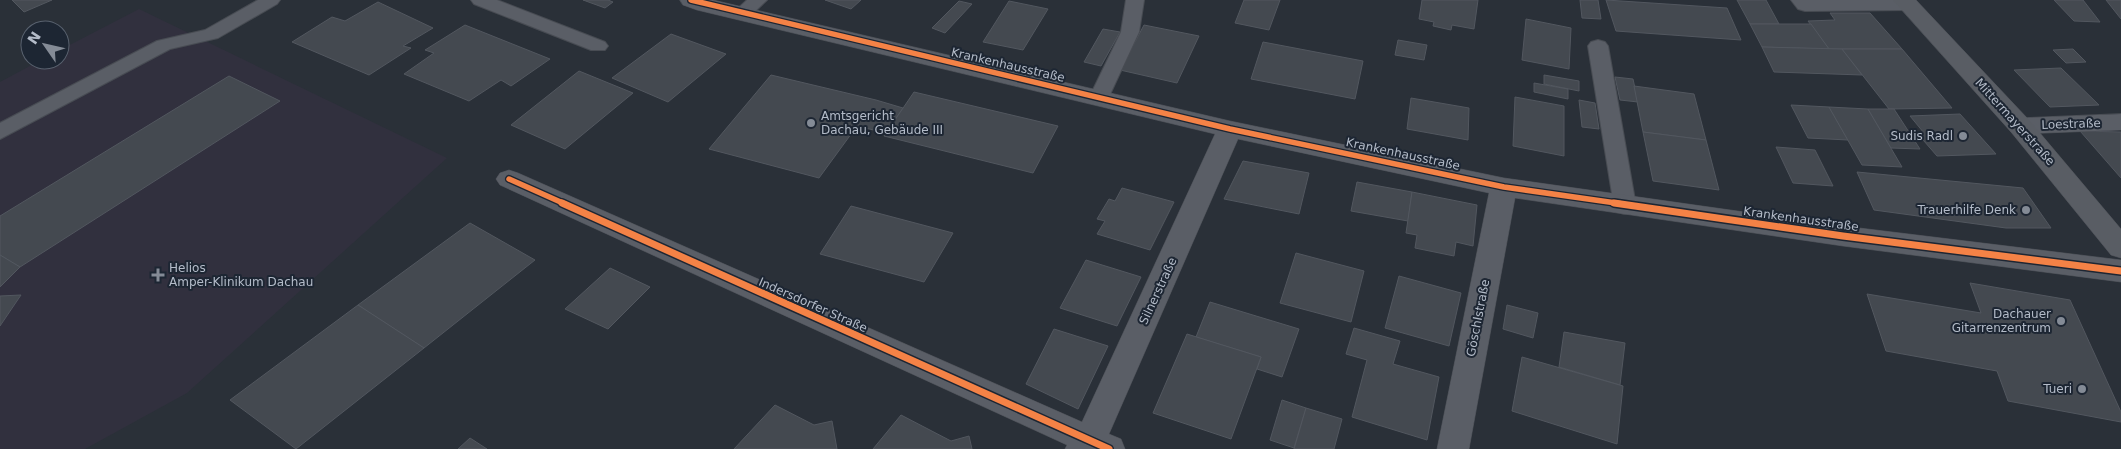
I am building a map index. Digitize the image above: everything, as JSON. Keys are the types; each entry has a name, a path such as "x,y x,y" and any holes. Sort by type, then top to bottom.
{"main road":[{"name":"Mittermayerstraße","path":"1906,2 2020,126 2121,248"}],"street":[{"name":"Krankenhausstraße","path":"691,0 750,7 1099,98 1230,129 1504,187 1625,206 1952,251 2121,271"},
{"name":"Loestraße","path":"2020,126 2121,122"},
{"name":"Silnerstraße","path":"1093,446 1230,129"},
{"name":"Indersdorfer Straße","path":"509,179 1093,446"},
{"name":"Göschlstraße","path":"1453,449 1504,187"}],"lane":[{"path":"78,90 240,0"},
{"path":"0,132 164,45 211,34 271,0"},
{"path":"480,0 598,46"},
{"path":"1099,98 1130,32 1135,0"},
{"path":"1800,0 1805,5 1906,2"},
{"path":"1598,46 1625,206"}],"shaded area":[{"name":"Helios Amper-Klinikum Dachau","path":"139,9 447,158 187,393 85,449 0,449 0,82 22,70 70,70 70,45"}],"building":[{"path":"12,0 52,0 24,12"},
{"path":"583,0 608,0 613,2 605,8"},
{"path":"825,0 861,0 851,9"},
{"path":"1244,0 1280,0 1269,30 1235,23"},
{"path":"1422,0 1478,0 1474,29 1452,25 1451,30 1433,26 1434,22 1419,19"},
{"path":"1580,0 1598,0 1601,19 1582,18"},
{"path":"1606,0 1727,8 1741,40 1616,31"},
{"path":"1737,0 1766,0 1779,24 1750,24"},
{"path":"2054,0 2083,0 2100,22 2074,21"},
{"path":"2106,0 2121,0 2121,19"},
{"path":"959,1 972,4 945,33 932,28"},
{"path":"1009,1 1048,9 1023,50 983,42"},
{"path":"378,2 433,28 403,46 411,48 369,75 292,42 332,17 345,21"},
{"path":"1830,13 1870,13 1902,49 1829,49 1808,21 1835,20"},
{"path":"1526,19 1571,28 1569,69 1522,60"},
{"path":"1750,24 1811,24 1829,49 1762,47"},
{"path":"465,25 550,59 511,86 501,80 469,101 404,74 434,53 425,50"},
{"path":"1144,25 1199,36 1177,83 1120,70"},
{"path":"1103,29 1120,32 1101,66 1084,62"},
{"path":"671,34 726,54 668,102 612,78"},
{"path":"1398,40 1427,45 1424,60 1395,55"},
{"path":"1263,42 1363,61 1355,99 1251,79"},
{"path":"1762,47 1842,49 1862,75 1774,72"},
{"path":"1842,49 1902,49 1952,108 1889,109"},
{"path":"2073,49 2086,62 2066,63 2053,50"},
{"path":"2061,68 2099,105 2050,107 2014,70"},
{"path":"579,71 633,93 565,149 511,125"},
{"name":"Amtsgericht Dachau, Gebäude III","path":"771,75 903,108 886,133 857,126 819,178 709,149"},
{"path":"1544,75 1579,81 1579,91 1544,84"},
{"path":"229,76 280,101 20,267 0,255 0,216"},
{"path":"1615,77 1633,79 1638,102 1620,100"},
{"path":"1534,83 1568,89 1568,99 1534,92"},
{"path":"1634,86 1694,94 1706,140 1643,132"},
{"path":"914,92 1058,126 1033,173 884,136"},
{"path":"1515,97 1564,106 1564,156 1513,146"},
{"path":"1411,98 1469,108 1468,140 1407,129"},
{"path":"1579,100 1595,103 1599,129 1582,127"},
{"path":"1791,105 1829,107 1848,140 1808,138"},
{"path":"1829,107 1868,109 1902,167 1862,165"},
{"path":"1868,109 1894,109 1920,149 1891,148"},
{"path":"1960,114 1996,154 1937,156 1917,133 1924,133 1910,116"},
{"path":"2080,131 2121,132 2121,178"},
{"path":"1643,132 1706,140 1719,190 1653,181"},
{"path":"1776,147 1815,150 1833,186 1793,183"},
{"path":"1243,161 1309,173 1299,214 1224,199"},
{"path":"1857,172 2023,188 2051,228 2006,228 1874,210"},
{"path":"1357,182 1412,192 1408,221 1351,211"},
{"path":"1122,188 1174,202 1150,250 1097,234 1105,221 1097,219 1109,199 1115,201"},
{"path":"1412,192 1477,205 1473,246 1456,242 1454,256 1415,248 1417,235 1406,233"},
{"path":"851,206 953,233 924,282 820,254"},
{"path":"470,223 535,260 424,348 358,305"},
{"path":"1296,253 1364,271 1351,322 1280,303"},
{"path":"0,255 20,267 0,287"},
{"path":"1086,260 1141,277 1117,326 1060,308"},
{"path":"610,268 650,287 608,329 565,309"},
{"path":"1399,276 1461,293 1449,346 1385,328"},
{"path":"1970,283 2070,300 2121,412 2121,422 2008,401 1997,371 1886,351 1867,294 1981,313"},
{"path":"21,295 0,326 0,296"},
{"path":"1210,302 1299,329 1282,377 1257,369 1261,357 1196,337"},
{"path":"358,305 424,348 296,449 230,400"},
{"path":"1507,305 1538,313 1533,338 1503,329"},
{"path":"1354,328 1400,341 1393,364 1439,377 1427,440 1352,417 1367,360 1346,354"},
{"path":"1054,329 1108,346 1078,409 1026,384"},
{"path":"1564,332 1625,343 1620,385 1559,367"},
{"path":"1187,334 1261,357 1231,439 1153,413"},
{"path":"1522,357 1623,386 1617,444 1512,411"},
{"path":"1282,400 1306,408 1294,448 1270,440"},
{"path":"775,405 814,425 832,421 837,449 734,449"},
{"path":"1306,408 1342,419 1334,449 1294,449"},
{"path":"901,415 951,441 969,436 972,449 873,449"},
{"path":"470,438 487,449 458,449"}],"cycle path":[{"path":"691,0 705,5 1230,129 1504,187 1843,236 2121,271"},
{"path":"509,179 1109,449"}],"place":[{"name":"Amtsgericht Dachau, Gebäude III","path":"811,123"},
{"name":"Sudis Radl","path":"1963,136"},
{"name":"Trauerhilfe Denk","path":"2026,210"},
{"name":"Helios Amper-Klinikum Dachau","path":"158,275"},
{"name":"Dachauer Gitarrenzentrum","path":"2061,321"},
{"name":"Tueri","path":"2082,389"}]}
